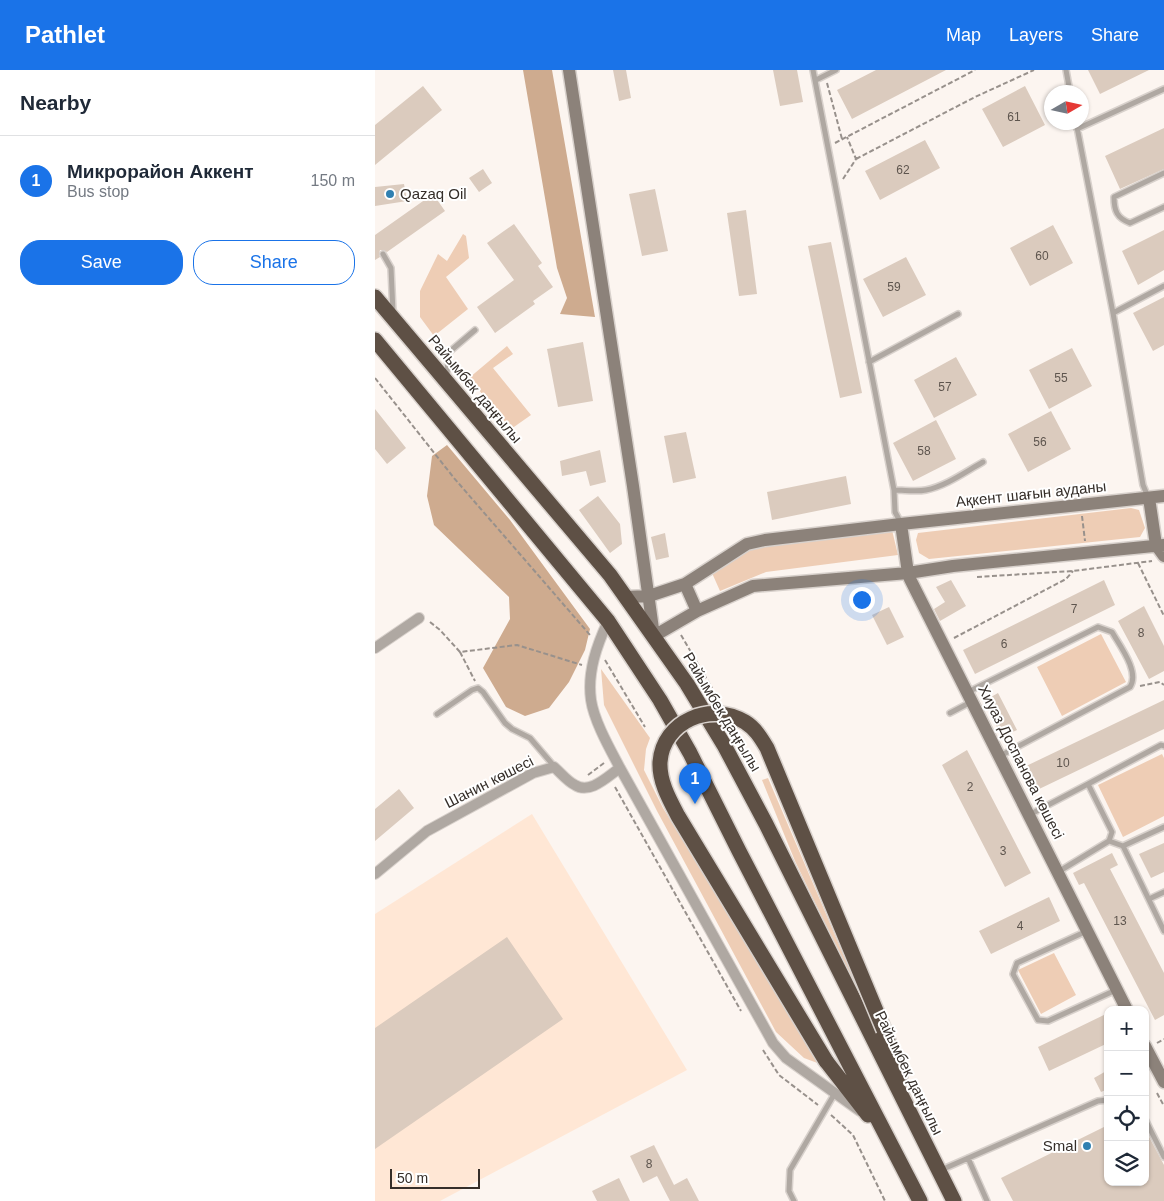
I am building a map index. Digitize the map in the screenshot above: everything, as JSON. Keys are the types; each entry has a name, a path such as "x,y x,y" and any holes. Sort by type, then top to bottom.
{"highway":[{"name":"Райымбек даңғылы","path":"375,297 610,575 687,684 757,806 954,1201"},
{"path":"375,340 608,621 660,700 691,753 739,851 920,1201"},
{"path":"892,1146 826,1061 678,816 666,792 660,764 663,748 676,728 691,718 713,713 729,715 743,720 760,736 771,757 884,1030 920,1135"}],"street":[{"path":"569,70 654,636 697,611 753,586 908,573 953,566 1160,545"},
{"name":"Ақкент шағын ауданы","path":"626,597 649,596 685,584 747,544 765,540 1164,496"},
{"path":"1149,498 1160,545 1160,558"},
{"name":"Хиуаз Доспанова көшесі","path":"901,524 908,573 1125,1006"},
{"path":"685,584 697,611"},
{"path":"375,648 419,618"},
{"path":"608,621 597,644 591,668 591,700 601,729 620,768 773,1043 786,1058 872,1120"},
{"name":"Шанин көшесі","path":"375,874 427,831 533,772 555,766 574,785"},
{"path":"574,785 583,789 593,786 620,768"},
{"path":"1148,1051 1164,1082"}],"lane":[{"path":"813,70 894,490 895,512 901,524"},
{"path":"816,80 836,70"},
{"path":"1066,70 1069,85"},
{"path":"1089,123 1164,89"},
{"path":"1077,130 1113,313 1143,486 1149,498"},
{"path":"1164,173 1114,197 1114,208 1120,219 1130,223 1164,207"},
{"path":"383,254 391,268 393,320"},
{"path":"1113,313 1164,286"},
{"path":"869,362 958,314"},
{"path":"447,383 448,353 475,330"},
{"path":"894,490 927,490 941,485 983,462"},
{"path":"949,714 970,697 1097,627 1112,632 1133,671 1131,687 1000,756"},
{"path":"437,714 472,690 478,688 483,692 505,723 512,729 530,738 555,766"},
{"path":"1029,815 1161,745 1164,746"},
{"path":"1058,872 1109,841 1112,832 1087,784"},
{"path":"1123,846 1164,827"},
{"path":"1109,841 1123,846 1164,931"},
{"path":"1149,899 1164,892"},
{"path":"1088,931 1017,963 1013,974 1038,1020 1048,1021 1117,990"},
{"path":"794,1201 789,1191 790,1170 835,1093"},
{"path":"939,1172 1098,1101 1104,1100"},
{"path":"1149,1127 1164,1157"},
{"path":"968,1158 987,1201"}],"path":[{"path":"828,146 975,70"},
{"path":"836,186 856,159 975,97 1034,70"},
{"path":"825,76 842,140"},
{"path":"847,137 856,159"},
{"path":"375,378 455,478 597,644 645,726"},
{"path":"1080,505 1087,552"},
{"path":"974,576 982,578 1073,571 1138,563 1160,558"},
{"path":"1138,563 1164,616"},
{"path":"943,644 1066,579 1073,571"},
{"path":"419,618 427,620 440,630 460,652 478,688"},
{"path":"675,624 712,688"},
{"path":"460,652 517,645 591,668"},
{"path":"1133,683 1140,686 1160,682 1164,685"},
{"path":"574,785 614,756"}],"shaded area":[{"path":"523,70 552,70 595,317 560,314 567,298 557,268"},
{"path":"463,234 466,236 469,258 446,277 468,309 434,336 420,317 420,291 438,254 447,261"},
{"path":"507,346 513,354 493,368 531,415 511,429 469,378"},
{"path":"447,445 510,520 590,629 585,650 569,682 549,708 525,716 506,707 483,668 510,619 509,597 434,525 427,496 432,456"},
{"path":"1131,508 1139,510 1145,528 1140,537 929,559 919,553 916,540 918,533"},
{"path":"892,530 898,555 766,572 720,591 712,573 753,547"},
{"path":"1101,634 1126,682 1062,716 1037,667"},
{"path":"601,669 650,738 646,749 644,770 663,808 820,1064 804,1058 776,1032 657,811 604,705"},
{"path":"1162,754 1164,758 1164,816 1123,837 1098,785"},
{"path":"768,778 870,1017 795,861 762,780"},
{"path":"532,814 687,1070 440,1201 375,1201 375,914"},
{"path":"1054,953 1076,995 1041,1014 1018,970"}],"building":[{"path":"613,70 626,70 631,98 619,101"},
{"path":"773,70 797,70 803,102 780,106"},
{"path":"876,70 946,70 852,119 837,90"},
{"path":"1088,70 1149,70 1100,94"},
{"path":"423,86 442,110 375,165 375,125"},
{"path":"1025,86 1044,126 1003,147 982,109"},
{"path":"1164,128 1164,169 1120,189 1105,156"},
{"path":"925,140 940,168 880,200 865,171"},
{"path":"483,169 492,183 479,192 469,178"},
{"name":"Qazaq Oil","path":"404,184 407,201 375,206 375,187"},
{"path":"655,189 668,251 642,256 629,194"},
{"path":"433,194 445,211 387,252 380,250 380,257 375,260 375,235"},
{"path":"746,210 757,294 739,296 727,213"},
{"path":"514,224 542,263 538,266 553,287 533,301 535,304 495,333 477,307 514,280 487,243"},
{"path":"1053,225 1073,263 1030,286 1010,248"},
{"path":"1164,230 1164,270 1138,285 1122,251"},
{"path":"831,242 862,393 840,398 808,246"},
{"path":"906,257 926,295 883,317 863,279"},
{"path":"1164,297 1164,345 1153,351 1133,313"},
{"path":"583,342 593,401 558,407 547,349"},
{"path":"1072,348 1092,386 1049,409 1029,370"},
{"path":"956,357 977,395 934,418 914,380"},
{"path":"375,409 406,448 387,464 375,449"},
{"path":"1051,411 1071,449 1028,472 1008,434"},
{"path":"936,420 956,459 913,481 893,443"},
{"path":"686,432 696,478 673,483 664,436"},
{"path":"600,450 606,482 590,486 586,471 562,476 560,461"},
{"path":"846,476 851,504 772,520 767,492"},
{"path":"598,496 620,524 622,544 610,553 579,510"},
{"path":"665,533 669,557 656,560 651,537"},
{"path":"951,580 966,606 940,621 934,609 945,602 936,587"},
{"path":"1104,580 1115,605 975,674 963,650"},
{"path":"1144,606 1164,646 1164,671 1149,679 1118,621"},
{"path":"889,607 904,637 887,645 872,615"},
{"path":"998,693 1017,730 1002,737 984,701"},
{"path":"1164,700 1164,729 1035,791 1022,768"},
{"path":"967,750 1031,873 1005,887 942,765"},
{"path":"399,789 414,808 375,841 375,809"},
{"path":"1164,843 1164,872 1151,878 1139,854"},
{"path":"1112,853 1118,865 1110,869 1164,973 1164,1015 1155,1020 1084,883 1079,885 1073,873"},
{"path":"1049,897 1060,921 991,954 979,931"},
{"path":"507,937 563,1019 375,1149 375,1028"},
{"path":"1104,1015 1104,1045 1049,1071 1038,1047"},
{"path":"1104,1072 1104,1091 1101,1092 1094,1078"},
{"name":"Smal","path":"1104,1127 1104,1186 1149,1186 1149,1137 1164,1165 1164,1201 1013,1201 1001,1178"},
{"path":"654,1145 674,1185 687,1178 699,1201 670,1201 657,1176 643,1183 630,1156"},
{"path":"619,1178 630,1201 597,1201 592,1191"}],"place":[{"name":"Qazaq Oil","path":"390,194"},
{"name":"Микрорайон Аккент","path":"695,804"},
{"name":"Smal","path":"1087,1146"}]}
